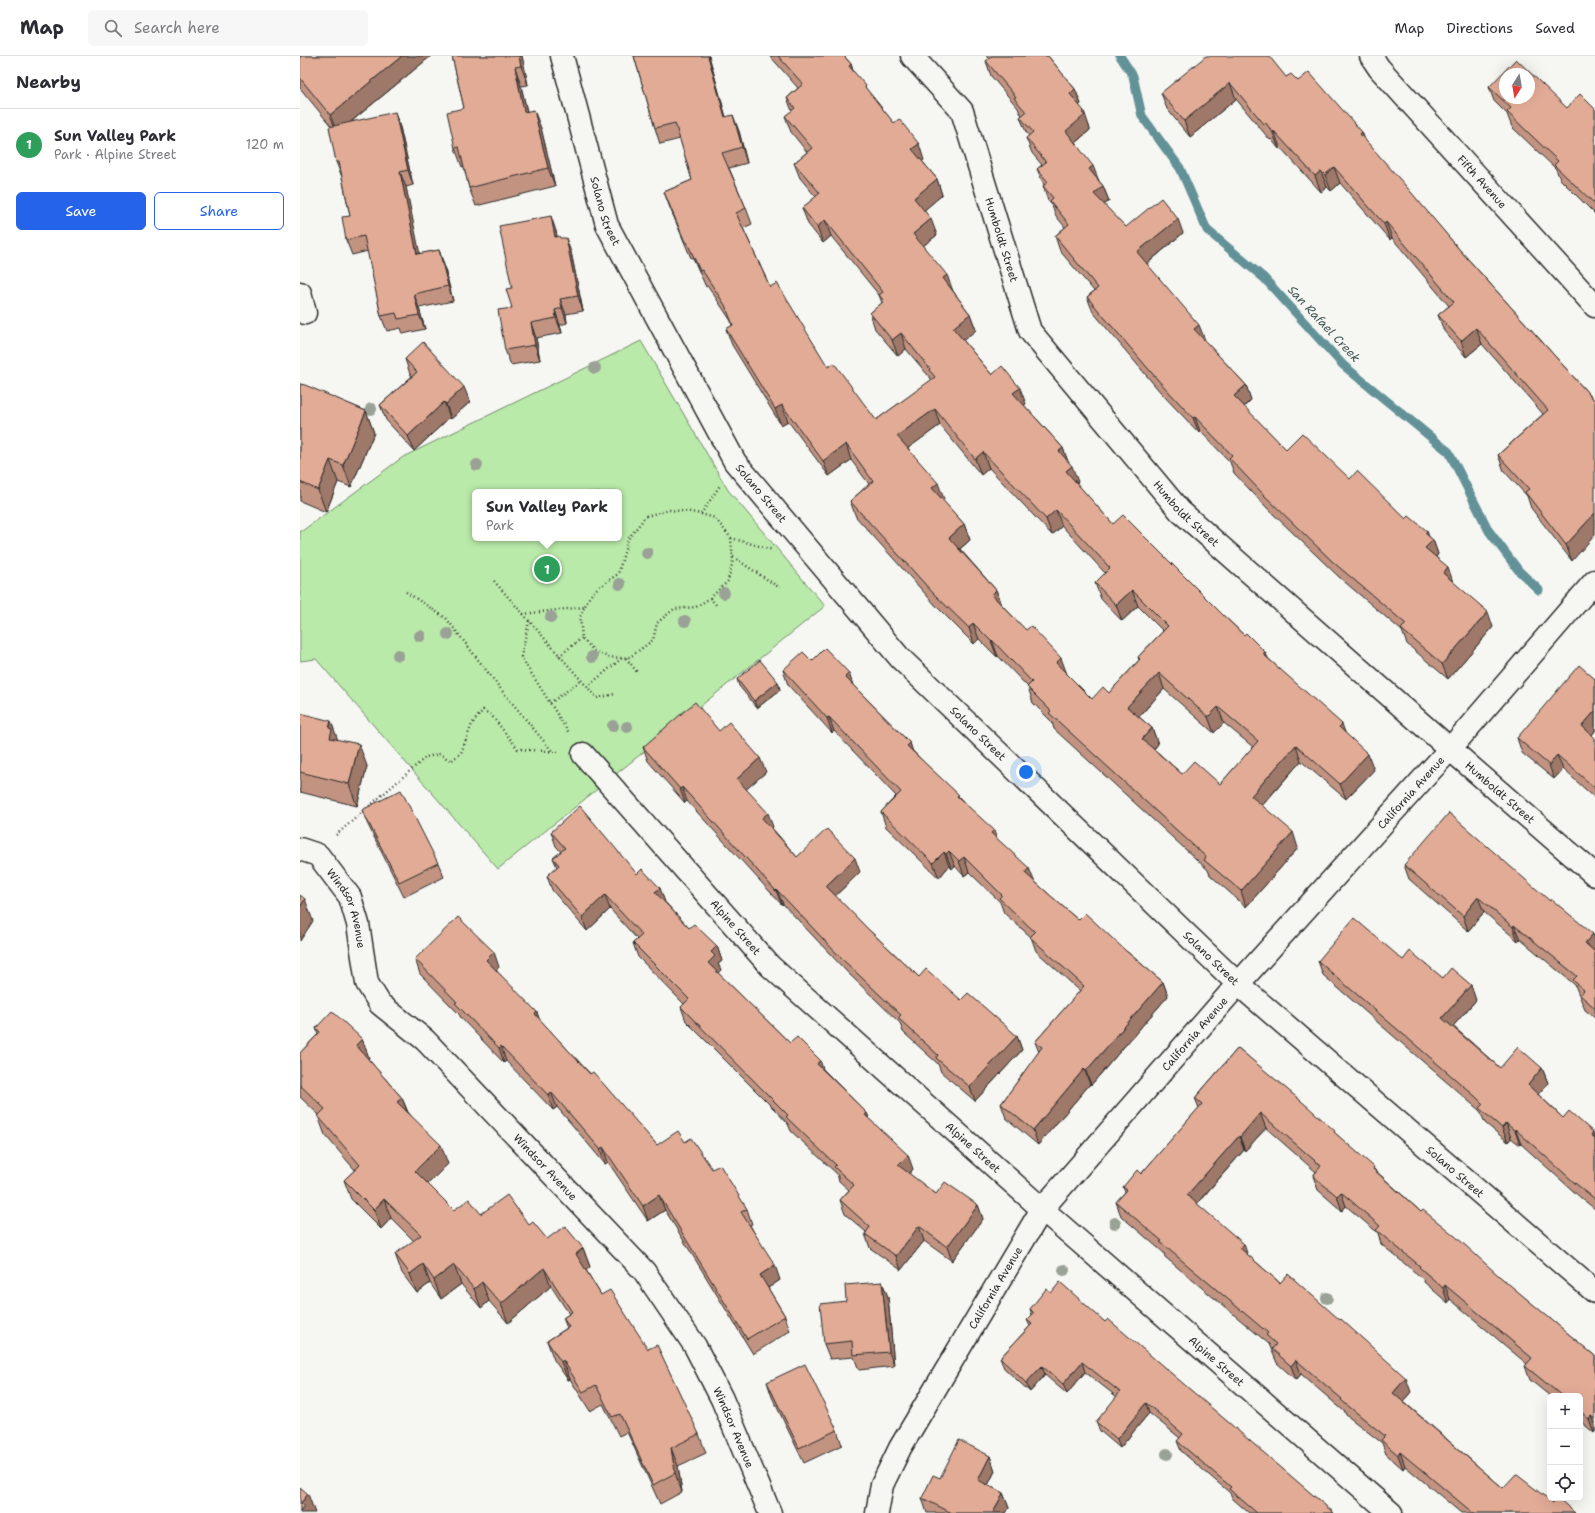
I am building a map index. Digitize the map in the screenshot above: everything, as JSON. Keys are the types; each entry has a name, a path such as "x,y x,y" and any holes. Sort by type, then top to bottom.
{"street":[{"name":"Solano Street","path":"562,56 607,225 735,462 900,658 1238,984 1595,1292"},
{"name":"Humboldt Street","path":"912,56 962,111 1030,331 1180,511 1450,749 1595,874"},
{"name":"Fifth Avenue","path":"1371,56 1379,68 1595,306"},
{"name":"California Avenue","path":"877,1513 882,1485 900,1448 1042,1209 1238,984 1450,749 1595,581"},
{"name":"Alpine Street","path":"583,754 770,966 1042,1209 1391,1513"},
{"name":"Windsor Avenue","path":"309,852 350,897 358,924 367,983 380,1004 425,1040 644,1271 698,1353 722,1400 770,1513"}],"path":[{"path":"701,514 735,462"},
{"path":"670,510 691,512 715,518 731,538 732,557 733,560 728,581 710,598 696,607 674,609 657,622 653,640 630,657 608,657 594,651 582,638 580,617 585,607 595,590 618,574 628,539 646,516 670,510"},
{"path":"732,557 780,588"},
{"path":"494,581 597,698 615,694"},
{"path":"406,592 446,618 503,692 553,751"},
{"path":"710,598 718,607"},
{"path":"523,614 585,607"},
{"path":"529,621 521,658 583,754"},
{"path":"559,656 582,638"},
{"path":"587,687 622,658"},
{"path":"626,658 637,672"},
{"path":"550,703 582,680"},
{"path":"309,852 332,839 426,757 440,754 451,762 461,753 472,724 483,710 492,716 518,750 583,754"}],"green space":[{"path":"641,341 728,490 825,606 498,869 316,659 300,661 300,531 403,457"}],"building":[{"path":"300,56 402,56 330,115 300,78"},
{"path":"452,56 519,56 521,66 515,67 524,112 534,110 548,168 469,188 459,147 455,148 447,112 464,108"},
{"path":"634,56 708,56 725,117 733,115 742,147 722,153 746,208 736,213 770,287 777,283 828,367 834,363 876,420 935,377 901,333 892,340 870,313 884,301 879,295 883,292 825,220 817,227 802,208 820,193 794,163 812,148 785,116 795,108 787,98 803,84 778,56 844,56 851,64 849,66 894,123 899,119 919,144 912,149 937,179 914,198 931,219 913,234 947,275 943,278 970,314 953,328 992,375 1002,366 1020,388 1013,393 1063,448 1059,451 1072,466 1066,471 1113,524 1123,515 1224,616 1244,635 1246,633 1265,652 1263,654 1342,724 1339,727 1368,754 1340,784 1296,745 1251,796 1293,832 1241,891 1204,860 1206,857 1049,713 1051,711 1027,687 1032,682 992,640 991,641 973,623 969,628 933,593 850,501 873,481 846,444 823,461 782,405 775,409 726,329 733,325 725,305 702,270 700,271 687,242 685,242 664,192 692,180 675,123 655,128","holes":["935,409 975,459 983,452 1046,519 1056,510 1110,568 1095,583 1116,605 1132,590 1168,626 1138,657 1140,659 1109,693 1103,687 1092,699 1056,663 1061,658 1031,626 1026,630 992,595 996,590 949,538 964,524 932,488 938,483 897,436","1159,673 1208,717 1218,707 1258,741 1220,784 1194,761 1182,774 1142,739 1152,728 1127,707"]},
{"path":"992,56 1048,56 1075,89 1070,94 1084,111 1082,113 1085,115 1066,131 1093,166 1089,169 1103,186 1094,194 1126,227 1161,198 1178,219 1137,252 1199,325 1194,329 1246,385 1234,396 1286,449 1302,433 1350,479 1357,471 1406,519 1409,516 1427,531 1425,533 1433,540 1425,548 1448,567 1443,573 1488,612 1442,664 1401,629 1406,624 1333,562 1265,496 1229,458 1232,455 1195,417 1193,418 1157,379 1087,297 1098,288 1055,236 1069,224 1050,201 1053,198 1043,186 1048,182 1037,169 1046,162 1026,138 1033,132 1020,117 1026,112 1014,98 1016,97 986,61"},
{"path":"1206,56 1269,56 1286,77 1291,74 1298,81 1309,72 1362,132 1360,134 1459,249 1595,401 1595,513 1566,545 1525,492 1529,489 1498,455 1548,410 1476,328 1461,341 1438,315 1454,302 1386,222 1384,224 1334,167 1325,175 1321,171 1315,176 1274,131 1273,133 1266,123 1264,124 1230,83 1184,121 1161,93"},
{"path":"1516,59 1525,68 1507,68"},
{"path":"1499,77 1499,97 1489,87"},
{"path":"1535,77 1567,108 1580,94 1595,109 1595,204 1554,165 1558,161 1507,112 1511,108 1507,104 1535,104"},
{"path":"395,112 408,170 400,172 417,254 439,250 448,286 414,294 419,315 398,319 396,313 381,316 364,236 346,240 342,217 350,216 339,162 336,162 329,127"},
{"path":"551,216 555,237 559,236 560,238 566,238 578,296 560,299 562,308 555,310 556,318 531,323 535,345 505,350 498,310 512,308 506,289 512,288 499,226"},
{"path":"423,342 464,387 446,404 444,402 408,436 380,405 417,372 405,359"},
{"path":"300,384 366,411 343,465 330,460 318,490 300,482"},
{"path":"825,648 849,673 845,677 910,743 907,746 959,795 957,796 994,830 991,833 1029,868 1025,873 1078,920 1085,913 1126,951 1163,982 1086,1071 1084,1069 1033,1130 1001,1104 1042,1047 1035,1042 1084,986 1030,937 1035,932 999,898 1002,895 964,857 959,861 949,851 946,854 944,852 933,863 881,812 901,792 829,717 827,718 783,670 803,652 812,661"},
{"path":"760,660 778,682 754,701 737,679"},
{"path":"1579,665 1595,679 1595,711 1582,726 1595,738 1595,788 1557,755 1549,765 1517,738"},
{"path":"695,702 719,731 729,722 760,758 737,779 768,813 762,818 797,857 827,829 855,858 826,886 869,930 919,977 926,969 961,1000 968,993 1017,1036 970,1087 936,1058 938,1055 898,1018 901,1015 841,958 777,890 776,891 682,787 680,789 643,747"},
{"path":"300,713 331,721 329,728 332,729 330,738 359,744 349,784 300,772"},
{"path":"401,790 438,863 399,882 362,810"},
{"path":"580,806 637,874 642,869 660,888 655,892 689,928 694,924 717,946 711,952 715,956 708,963 790,1043 797,1037 820,1060 817,1064 867,1113 865,1115 908,1155 898,1165 936,1194 945,1182 978,1205 947,1247 919,1226 896,1256 865,1234 870,1227 840,1200 854,1185 834,1167 836,1165 786,1117 788,1115 681,1007 689,999 633,943 642,935 605,895 582,917 547,876 559,865 553,858 565,848 551,832"},
{"path":"1449,813 1550,901 1551,899 1593,934 1585,943 1595,952 1595,1008 1580,995 1584,990 1573,980 1577,976 1514,925 1513,927 1478,897 1463,916 1404,865"},
{"path":"300,895 305,899 300,907"},
{"path":"458,917 494,952 486,960 537,1012 535,1014 590,1074 593,1072 657,1145 678,1131 685,1142 691,1138 712,1169 720,1165 747,1209 741,1212 775,1265 760,1275 785,1316 747,1339 659,1195 643,1206 603,1147 600,1149 551,1092 548,1095 501,1046 499,1048 415,959"},
{"path":"1354,918 1403,960 1410,951 1443,978 1451,968 1471,985 1442,1018 1500,1068 1518,1047 1542,1068 1528,1085 1563,1118 1569,1111 1593,1132 1591,1135 1595,1138 1595,1199 1515,1129 1515,1131 1506,1123 1502,1128 1479,1108 1483,1104 1476,1097 1318,961"},
{"path":"332,1011 362,1039 356,1045 402,1098 397,1102 441,1145 415,1171 454,1210 469,1199 481,1214 507,1195 529,1225 533,1222 547,1239 565,1226 583,1248 576,1254 601,1295 610,1290 648,1349 657,1345 699,1434 671,1448 675,1473 653,1485 620,1414 612,1417 596,1385 583,1392 563,1360 561,1362 547,1341 569,1327 563,1318 572,1312 544,1268 501,1304 482,1282 474,1289 454,1265 434,1280 423,1264 410,1274 395,1254 421,1235 384,1199 374,1210 344,1180 360,1165 318,1116 325,1109 300,1085 300,1053 320,1032 316,1028"},
{"path":"1238,1048 1335,1131 1334,1132 1374,1167 1373,1169 1421,1212 1423,1210 1455,1236 1498,1275 1595,1356 1595,1419 1591,1416 1589,1419 1583,1414 1583,1393 1558,1393 1525,1366 1532,1358 1445,1285 1443,1288 1419,1267 1420,1266 1376,1230 1380,1226 1341,1192 1337,1196 1313,1176 1321,1166 1260,1113 1187,1195 1244,1244 1240,1248 1280,1283 1288,1274 1340,1320 1341,1319 1406,1378 1393,1393 1503,1488 1516,1474 1547,1498 1547,1501 1553,1503 1555,1501 1561,1501 1575,1513 1473,1513 1400,1452 1398,1455 1381,1440 1385,1436 1296,1360 1291,1366 1272,1349 1276,1344 1266,1335 1268,1333 1160,1242 1162,1241 1116,1202 1127,1190 1123,1187 1137,1170 1141,1174 1202,1104 1195,1098"},
{"path":"882,1282 889,1352 853,1355 852,1341 824,1344 820,1304 846,1301 845,1285"},
{"path":"1060,1282 1105,1322 1108,1319 1334,1513 1257,1513 1229,1489 1231,1487 1177,1441 1183,1434 1146,1403 1117,1439 1096,1422 1120,1392 1082,1362 1063,1384 1042,1366 1026,1383 1000,1358 1032,1324 1027,1320 1034,1313 1030,1309 1046,1289 1051,1293"},
{"path":"805,1364 837,1430 799,1448 767,1382"},
{"path":"959,1440 990,1456 978,1480 1003,1493 993,1513 952,1513 922,1498 933,1475 940,1478"},
{"path":"300,1487 308,1494 301,1503 304,1506 300,1511"}],"waterway":[{"name":"San Rafael Creek","path":"1120,56 1133,76 1142,116 1180,168 1207,230 1264,278 1343,365 1449,452 1489,531 1519,571 1539,590"}],"place":[{"name":"Sun Valley Park","path":"547,569"}]}
